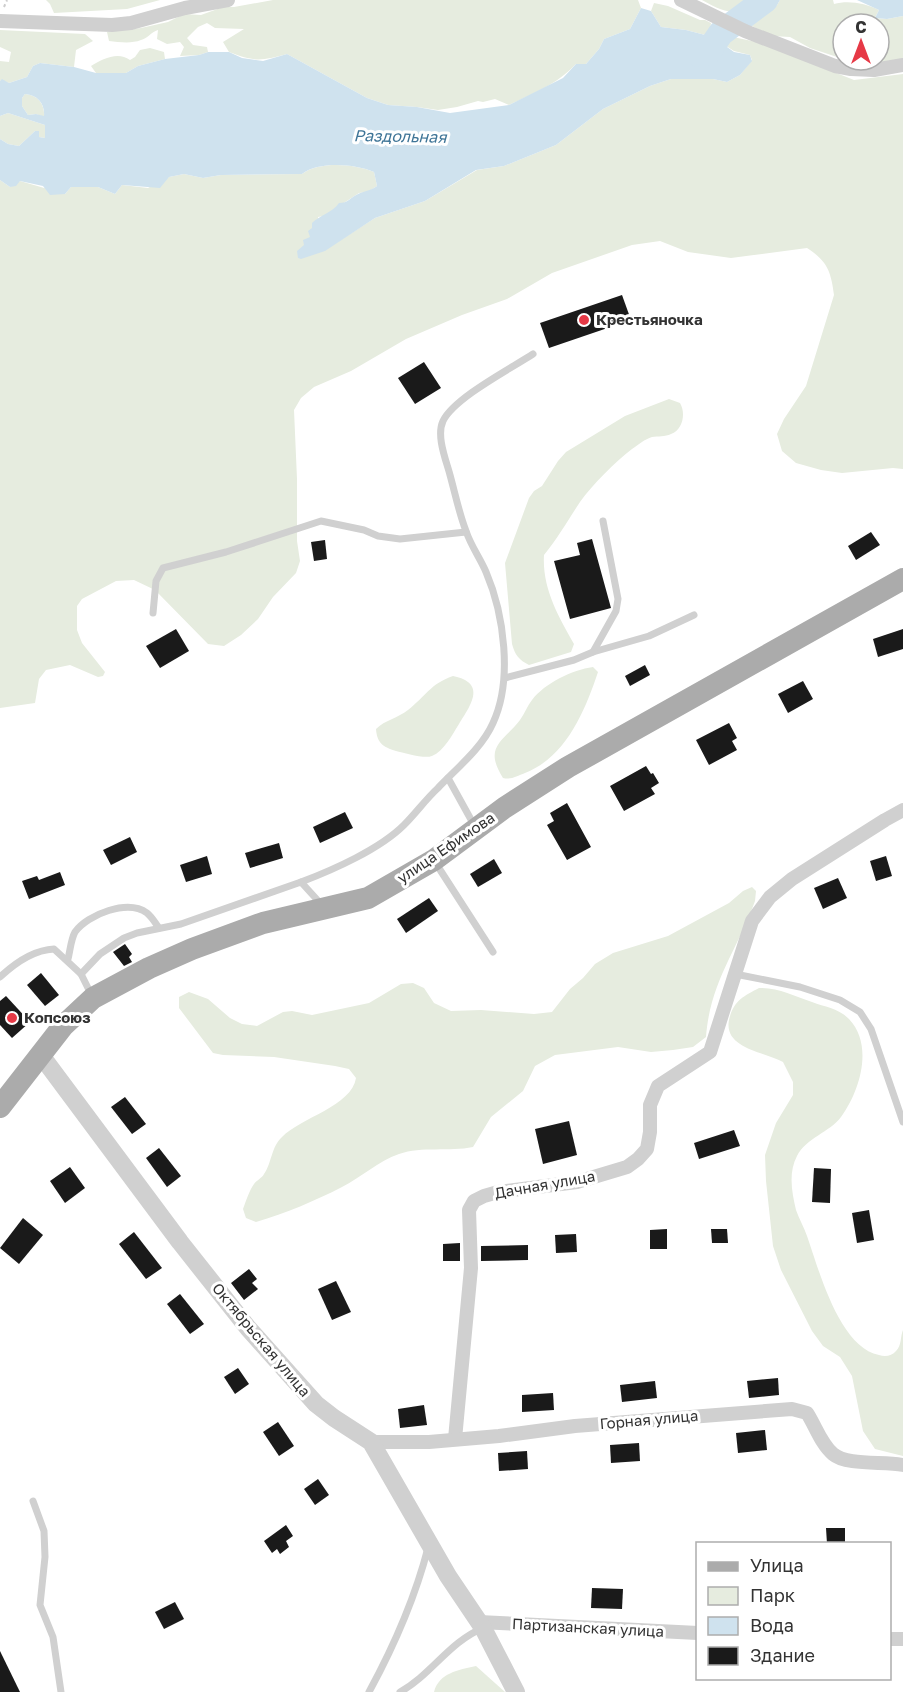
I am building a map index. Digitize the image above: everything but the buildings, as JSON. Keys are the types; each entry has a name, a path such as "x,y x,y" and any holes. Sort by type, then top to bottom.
{"main road":[{"name":"улица Ефимова","path":"0,1107 63,1026 93,998 149,968 192,949 263,923 368,898 434,860 568,767 903,579"}],"street":[{"path":"0,21 112,25 131,23 185,8 228,0"},
{"path":"681,0 745,31 835,66 874,70 903,65"},
{"name":"Дачная улица","path":"455,1439 458,1387 471,1268 469,1210 474,1201 498,1192 577,1182 627,1167 638,1159 647,1149 650,1132 650,1105 658,1086 710,1052 753,921 770,897 792,879 903,810"},
{"name":"Октябрьская улица","path":"40,1054 180,1242 248,1328 316,1404 371,1442 429,1545 481,1625 516,1692"},
{"name":"Горная улица","path":"371,1442 429,1442 499,1437 575,1426 792,1409 807,1413 831,1453 842,1460 903,1465"},
{"name":"Партизанская улица","path":"481,1625 696,1633"}],"lane":[{"path":"81,974 100,954 117,942 137,933 200,918 336,869 403,826 424,801 483,741 499,708 504,678 498,609 487,573 466,532 446,460 441,435 442,422 456,404 533,354"},
{"path":"153,613 156,581 163,568 226,552 321,521 364,530 378,536 400,539 466,532"},
{"path":"593,652 616,611 618,599 603,521"},
{"path":"504,678 574,660 593,652 649,636 694,615"},
{"path":"448,778 476,829"},
{"path":"434,860 493,952"},
{"path":"302,882 325,909"},
{"path":"68,959 76,931 99,915 129,907 147,913 159,928"},
{"path":"0,977 11,967 43,950 54,949 68,959 81,974 93,998"},
{"path":"735,974 800,987 840,1000 860,1012 871,1029 903,1122"},
{"path":"33,1501 44,1532 45,1557 40,1605 53,1637 61,1692"},
{"path":"369,1692 387,1659 418,1585 429,1545"},
{"path":"400,1692 481,1625"}],"green space":[{"path":"46,0 160,0 127,9 54,13"},
{"path":"273,0 638,0 641,8 630,29 604,39 586,64 576,64 561,78 536,92 509,105 495,99 438,110 388,105 367,98 287,54 258,59 245,58 229,52 223,42 244,29 215,28 207,23 198,27 187,38 193,45 207,47 208,52 180,56 184,47 180,42 167,44 157,39 158,30 143,39 129,42 109,41 107,32 168,22 184,14 201,15 223,7"},
{"path":"702,0 743,0 744,9 728,11"},
{"path":"780,0 833,0 834,4 856,3 879,10 878,12 831,12 831,55 810,48 790,37 772,36 752,26 757,15 765,14 776,7"},
{"path":"654,3 668,6 711,23 709,36 661,27 651,11"},
{"path":"903,16 903,58 891,61 891,18"},
{"path":"0,30 85,34 93,41 76,50 74,67 40,63 33,66 27,77 9,83 0,81 0,61 9,62 11,52 0,47"},
{"path":"724,35 761,43 854,80 903,74 903,469 842,473 821,470 796,463 782,451 777,434 806,386 834,295 827,267 814,253 807,248 731,258 688,252 660,241 632,245 552,273 507,299 406,339 351,371 314,387 301,398 294,410 297,541 300,561 296,573 273,597 258,619 241,635 224,646 208,644 155,590 134,580 116,581 82,599 77,606 77,630 82,643 105,672 103,676 98,677 70,665 46,670 39,679 35,703 0,708 0,180 10,187 20,181 65,194 71,187 98,187 115,194 122,185 148,188 169,177 184,174 203,178 221,175 302,174 318,167 337,165 374,172 377,186 368,192 359,193 324,216 318,217 325,250 375,218 425,201 477,170 504,166 556,145 603,109 650,86 671,79 713,79 727,82 740,75 752,60 750,55 734,51 723,44"},
{"path":"150,48 164,52 165,59 138,66 126,73 96,73 91,66 115,56 130,60 140,50"},
{"path":"25,94 34,96 40,101 44,117 36,114 28,115 22,106 22,98"},
{"path":"8,113 45,125 45,138 39,137 35,131 19,146 8,144 0,139 0,116"},
{"path":"669,399 680,403 682,407 682,421 678,429 669,435 652,437 644,441 612,467 585,495 544,555 548,590 574,644 571,652 529,665 518,657 512,644 505,563 529,498 542,486 566,452 625,416"},
{"path":"593,667 598,672 593,687 580,717 563,744 539,766 514,777 503,778 497,767 495,751 520,720 532,700 544,688 560,678"},
{"path":"453,676 464,679 470,684 473,696 464,717 440,750 429,757 396,751 382,744 376,729 404,713 433,687"},
{"path":"752,887 756,891 755,901 719,983 713,1000 706,1037 693,1047 651,1052 618,1047 555,1055 535,1066 523,1091 491,1117 473,1147 417,1150 399,1154 342,1187 300,1206 256,1222 246,1218 243,1209 249,1193 267,1170 278,1141 290,1130 336,1104 352,1088 356,1078 349,1069 335,1066 274,1057 213,1053 179,1008 179,997 189,992 208,999 230,1018 242,1024 257,1026 283,1012 292,1011 312,1015 369,1003 401,984 413,983 424,988 434,1003 451,1011 481,1010 534,1014 552,1012 570,989 595,964 613,953 668,936 729,903 743,891"},
{"path":"759,988 779,990 840,1012 857,1030 861,1042 862,1068 854,1094 841,1117 806,1144 797,1156 792,1169 792,1190 796,1210 832,1305 853,1338 865,1349 888,1356 898,1349 903,1330 903,1456 875,1449 863,1431 852,1376 840,1357 823,1346 812,1331 781,1270 773,1246 765,1155 776,1123 793,1095 793,1082 783,1062 737,1042 731,1035 729,1027 730,1016 737,1002"},
{"path":"476,1666 505,1692 434,1692 440,1680 445,1676"}],"water":[{"path":"743,0 780,0 771,11 757,15"},
{"path":"857,0 903,0 903,16 891,18 891,12 878,12 879,10"},
{"path":"641,8 651,11 661,27 709,36 714,30 724,35 723,44 734,52 750,55 752,61 740,75 727,82 713,79 671,79 650,86 603,109 556,145 504,166 476,170 425,201 375,218 325,251 301,259 298,258 297,251 304,245 303,240 310,237 308,231 312,228 312,223 339,203 377,186 374,172 337,165 318,167 302,174 221,175 203,178 184,174 169,177 160,188 122,185 115,194 98,187 71,187 65,194 50,195 43,186 20,181 16,186 10,187 0,180 0,139 8,144 19,146 35,131 39,131 39,137 45,138 45,125 8,113 0,116 0,81 2,79 9,83 27,77 33,66 40,63 74,67 96,73 126,73 138,66 165,59 208,52 229,52 242,58 263,61 287,54 367,98 388,105 450,113 509,105 563,78 576,64 586,64 604,39 630,29","holes":["25,94 34,96 40,101 44,116 28,115 22,106 22,98"]}],"waterway":[{"name":"Раздольная","path":"699,54 708,52 721,33 765,0"}],"place":[{"name":"Крестьяночка","path":"584,320"},
{"name":"Копсоюз","path":"12,1018"}]}
